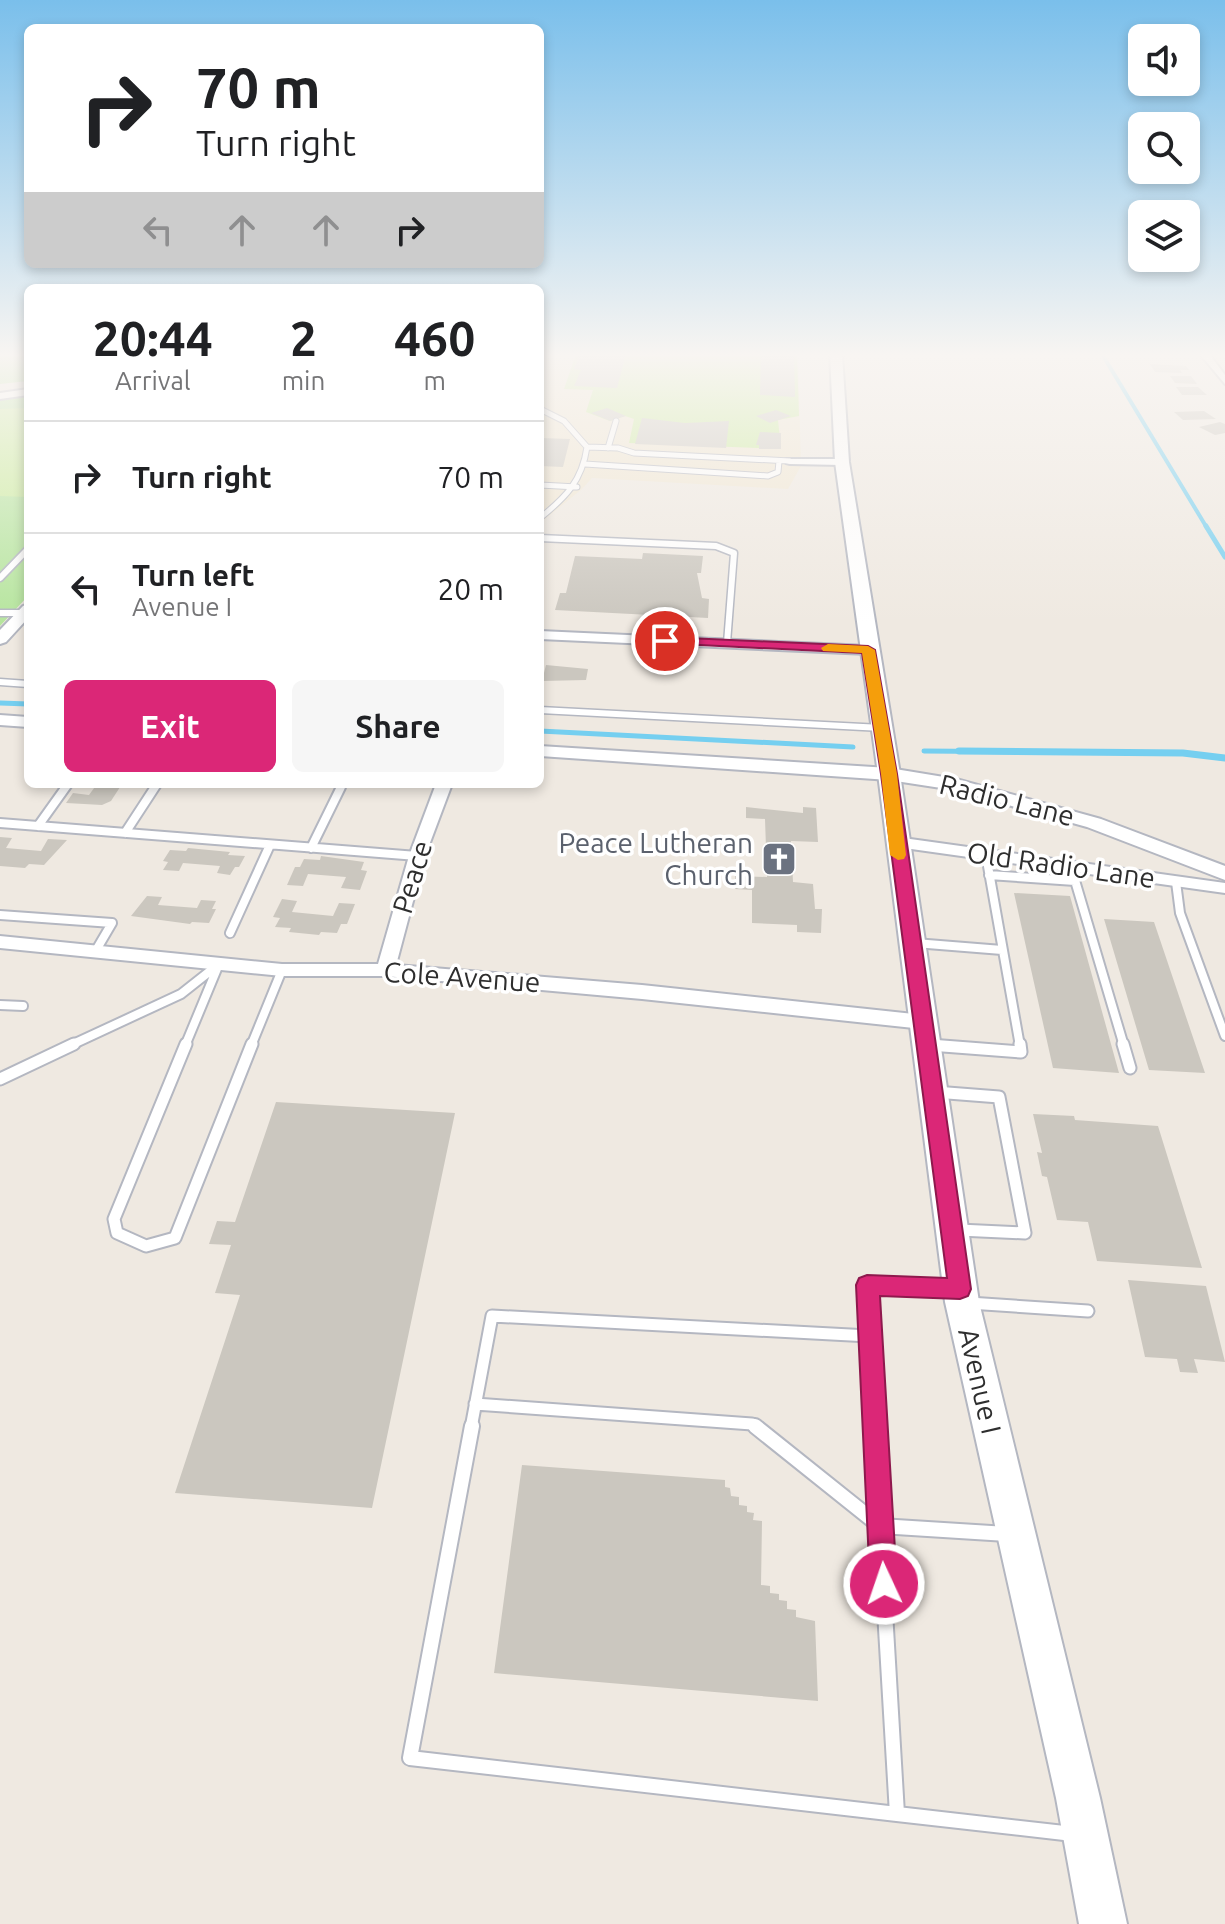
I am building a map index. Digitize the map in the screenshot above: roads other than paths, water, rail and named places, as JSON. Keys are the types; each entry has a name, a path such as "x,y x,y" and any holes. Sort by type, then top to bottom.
{"main road":[{"name":"Avenue I","path":"841,444 961,1296 1103,1924"}],"street":[{"path":"784,461 842,462"},
{"path":"0,638 24,615"},
{"path":"544,635 868,650"},
{"path":"0,720 24,722"},
{"name":"Radio Lane","path":"544,751 889,774 988,792 1050,809 1225,873"},
{"name":"Peace","path":"385,970 417,856 442,788"},
{"name":"Old Radio Lane","path":"896,842 986,855 1073,874 1225,888"},
{"name":"Cole Avenue","path":"0,942 282,970 385,970 642,992 924,1034"}],"lane":[{"path":"584,444 587,447 634,453 784,461 778,472 768,476 585,464"},
{"path":"608,448 609,444"},
{"path":"544,515 577,487 587,447"},
{"path":"544,485 577,487"},
{"path":"544,538 716,546 734,553 727,643"},
{"path":"0,578 24,553"},
{"path":"0,613 24,612"},
{"path":"0,682 24,684"},
{"path":"544,710 882,728"},
{"path":"38,826 65,788"},
{"path":"125,833 154,788"},
{"path":"311,848 341,788"},
{"path":"0,823 417,856"},
{"path":"230,933 270,845"},
{"path":"924,1034 1021,1052 986,855"},
{"path":"989,875 1073,874 1130,1068"},
{"path":"1176,882 1180,913 1225,1036"},
{"path":"0,915 112,923 95,952"},
{"path":"911,943 1002,950"},
{"path":"219,964 114,1219 117,1233 146,1246 175,1238 282,970"},
{"path":"0,1079 181,994 219,964"},
{"path":"0,1005 23,1006"},
{"path":"933,1092 999,1097 1025,1233 952,1230"},
{"path":"897,1814 867,1285 1088,1311"},
{"path":"869,1336 492,1316 410,1758 1085,1835"},
{"path":"475,1404 752,1424 880,1526 1015,1534"}],"waterway":[{"path":"1156,444 1207,528"},
{"path":"1206,526 1225,557"},
{"path":"0,703 24,704"},
{"path":"544,731 853,747"},
{"path":"924,751 1171,753"},
{"path":"959,751 1171,753"},
{"path":"1171,753 1185,753"},
{"path":"1171,753 1225,758"}],"place":[{"name":"Peace Lutheran Church","path":"779,859"}]}
